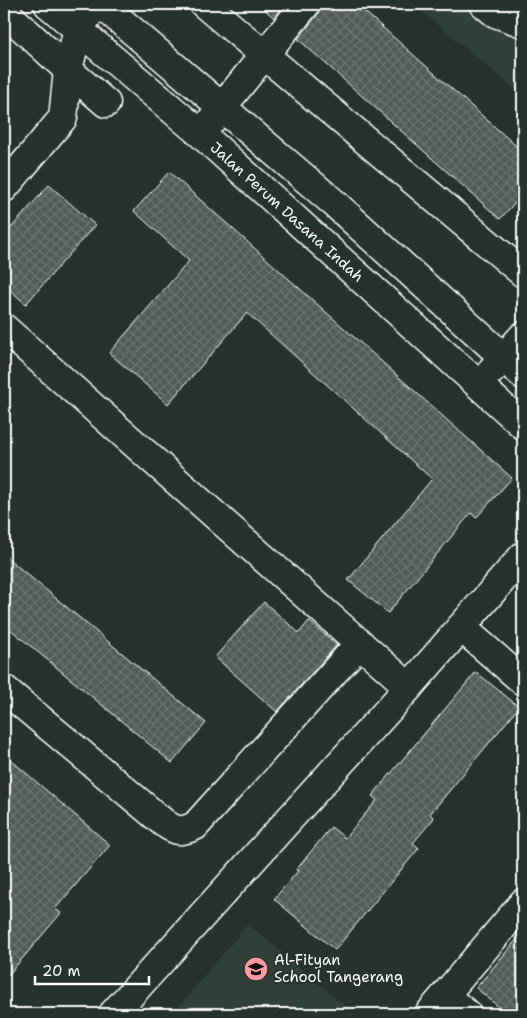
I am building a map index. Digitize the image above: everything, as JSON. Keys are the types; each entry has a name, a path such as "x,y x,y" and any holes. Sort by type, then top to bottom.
{"street":[{"name":"Jalan Perum Dasana Indah","path":"48,4 201,134 523,425"},
{"path":"63,118 68,70 78,30 100,4 334,203 514,367"},
{"path":"204,4 523,273"},
{"path":"201,134 306,4"},
{"path":"484,4 495,13 523,23"},
{"path":"4,10 68,70 106,102"},
{"path":"4,188 63,118 106,102 142,85 165,59"},
{"path":"4,328 409,686"},
{"path":"479,385 514,367 523,336"},
{"path":"113,1014 409,686 523,556"},
{"path":"460,627 523,681"},
{"path":"4,689 164,824 174,830 185,830 195,826 360,643"},
{"path":"467,1014 437,1005 523,903"}],"shaded area":[{"path":"413,4 523,4 523,96"},
{"name":"Al-Fityan School Tangerang","path":"248,924 355,1014 172,1014"}],"building":[{"path":"259,4 286,4 274,18"},
{"path":"321,4 356,4 523,152 523,194 500,219 298,39 318,14"},
{"path":"169,172 512,478 476,518 471,513 388,613 348,580 432,479 247,313 168,404 109,353 189,261 134,211"},
{"path":"49,185 95,225 26,304 4,285 4,236"},
{"path":"4,555 206,723 172,763 4,624"},
{"path":"264,602 299,633 309,621 337,645 277,712 215,657"},
{"path":"476,672 519,707 430,814 434,818 413,843 419,848 335,950 274,899 331,827 345,838 377,800 372,796"},
{"path":"4,754 110,845 55,909 61,913 4,980"},
{"path":"523,932 523,1014 507,1014 476,988"}],"place":[{"name":"Al-Fityan School Tangerang","path":"256,969"}]}
